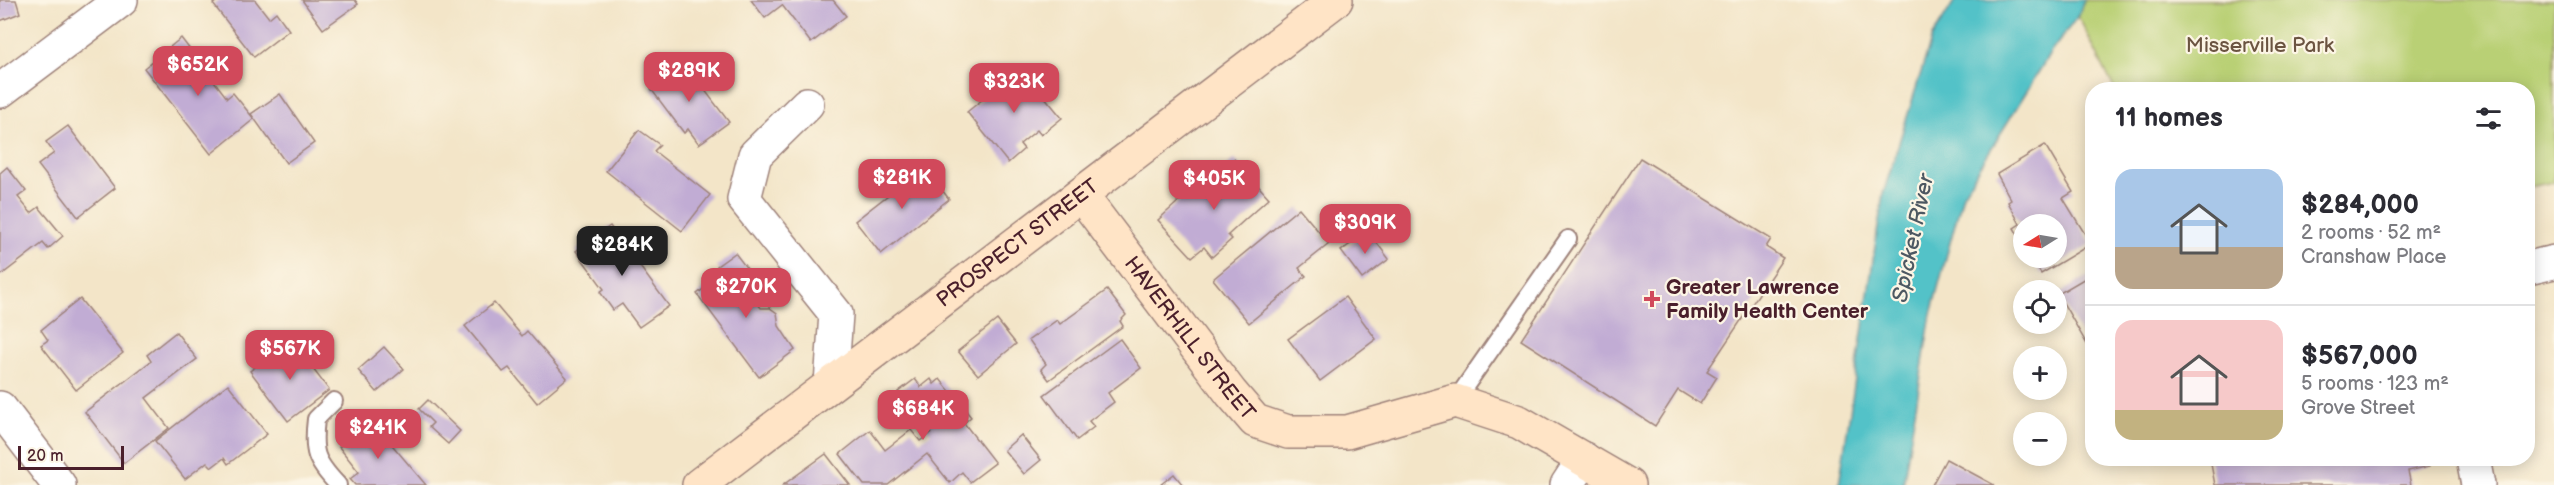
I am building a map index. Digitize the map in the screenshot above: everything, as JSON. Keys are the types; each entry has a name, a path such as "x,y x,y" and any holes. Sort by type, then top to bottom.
{"street":[{"path":"0,91 121,0"},
{"name":"PROSPECT STREET","path":"699,485 1336,0"},
{"path":"807,104 755,155 744,199 836,314 831,384"},
{"name":"HAVERHILL STREET","path":"1081,195 1255,421 1288,432 1347,432 1455,401"},
{"path":"2535,266 2554,262"},
{"path":"1455,401 1519,422 1575,472 1628,485"},
{"path":"0,408 59,485"},
{"path":"2474,466 2478,485"}],"lane":[{"path":"1455,401 1568,238"},
{"path":"334,401 316,419 313,442 321,467 338,485"}],"green space":[{"name":"Misserville Park","path":"2084,0 2554,0 2554,182 2535,186 2535,82 2111,82 2078,16"}],"water":[{"name":"Spicket River","path":"1955,0 2084,0 2078,16 2051,52 1963,194 1931,314 1903,485 1839,485 1883,194 1932,37"}],"building":[{"path":"0,0 16,0 20,13 0,21"},
{"path":"219,0 255,0 269,18 276,12 289,30 254,57 213,4"},
{"path":"302,0 355,0 358,4 323,29"},
{"path":"751,0 833,0 846,16 811,43 782,5 765,18"},
{"path":"181,38 227,98 233,93 254,119 211,154 144,68"},
{"path":"679,56 729,122 699,144 688,129 684,133 651,89 674,71 668,64"},
{"path":"1021,68 1062,118 1041,135 1037,130 1020,144 1024,149 1008,163 967,112"},
{"path":"280,94 314,143 286,163 251,114"},
{"path":"68,126 115,188 78,217 38,165 54,153 46,142"},
{"path":"639,130 660,145 654,151 710,195 682,231 606,171"},
{"path":"2045,145 2073,192 2063,198 2085,234 2085,248 2067,258 2067,214 2015,214 2008,202 2011,200 1997,174"},
{"name":"Greater Lawrence Family Health Center","path":"1640,158 1771,239 1766,247 1783,258 1707,371 1717,377 1700,404 1678,390 1655,426 1521,340"},
{"path":"1234,159 1269,198 1228,235 1232,239 1212,257 1204,247 1192,257 1158,220 1199,183 1203,187"},
{"path":"7,167 26,191 18,197 31,213 39,207 63,236 48,249 43,243 0,276 0,173"},
{"path":"924,167 949,199 881,254 855,221"},
{"path":"1299,208 1329,244 1299,268 1306,276 1249,323 1213,279"},
{"path":"610,226 669,306 639,327 622,304 613,310 600,292 604,289 576,251"},
{"path":"1368,231 1389,259 1362,279 1341,251"},
{"path":"735,253 748,270 738,277 761,308 770,308 777,313 779,326 795,350 759,377 697,294 723,274 717,266"},
{"path":"2037,268 2051,268 2041,274"},
{"path":"2085,278 2085,341 2067,310 2067,289"},
{"path":"1107,290 1126,315 1120,321 1123,326 1049,380 1041,369 1046,364 1029,340 1057,320 1060,324"},
{"path":"1345,297 1376,339 1320,381 1288,339"},
{"path":"80,299 123,353 76,390 41,345 48,340 41,330"},
{"path":"494,303 522,336 527,331 567,378 537,403 509,368 503,372 465,326"},
{"path":"997,320 1016,344 978,375 958,351"},
{"path":"176,332 197,359 146,398 169,428 124,463 85,412 151,361 147,355"},
{"path":"1120,339 1141,368 1108,393 1114,402 1089,421 1094,427 1077,440 1044,395"},
{"path":"291,340 329,390 288,421 250,371"},
{"path":"384,347 404,369 377,392 358,370"},
{"path":"915,379 921,387 931,379 934,384 940,379 971,417 964,423 995,463 970,482 962,472 950,483 927,454 888,485 864,485 840,454 870,430 885,450 911,430 920,441 931,433 898,392"},
{"path":"228,384 267,434 228,464 224,458 212,467 207,462 185,479 155,441"},
{"path":"428,400 460,431 448,444 429,427 433,423 419,409"},
{"path":"371,420 426,485 355,485 350,479 359,472 339,447"},
{"path":"1021,435 1041,460 1024,474 1004,450"},
{"path":"826,454 850,485 783,485"},
{"path":"1946,459 1994,485 1932,485"},
{"path":"2211,466 2430,466 2408,471 2411,485 2215,485"},
{"path":"1174,474 1183,485 1160,485"}],"place":[{"name":"Greater Lawrence Family Health Center","path":"1652,299"}]}
